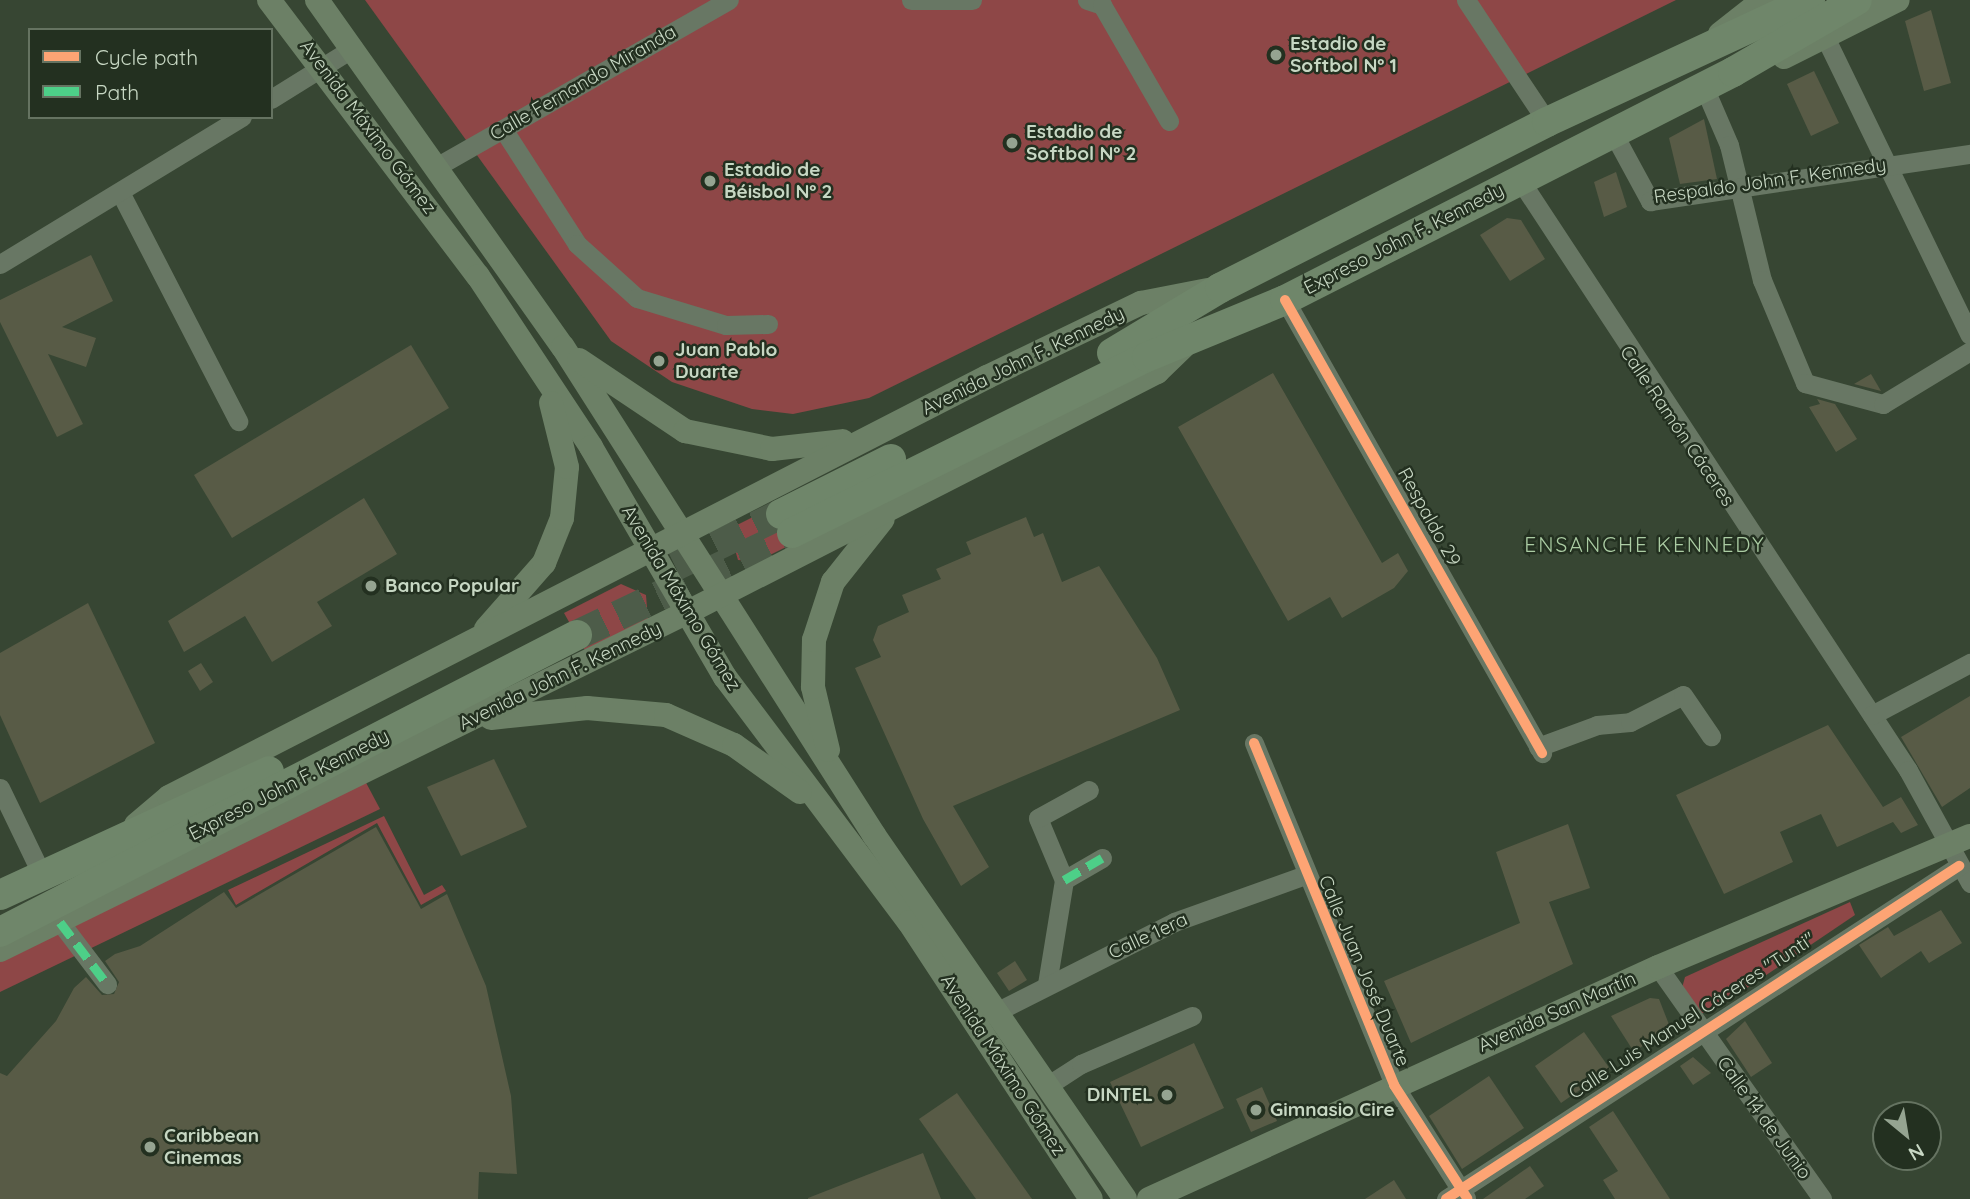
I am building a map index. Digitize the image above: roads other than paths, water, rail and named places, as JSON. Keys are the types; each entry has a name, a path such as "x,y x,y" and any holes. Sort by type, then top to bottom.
{"highway":[{"name":"Expreso John F. Kennedy","path":"1810,0 1708,44 1546,122 1220,288 1147,335 787,523 1122,368 1184,346 1285,299 1733,72 1857,0"},
{"name":"Expreso John F. Kennedy","path":"0,895 130,830 187,813 572,627 0,932"}],"main road":[{"name":"Avenida Máximo Gómez","path":"270,0 400,166 537,366 652,547 725,677 909,922 1091,1199"},
{"name":"Avenida Máximo Gómez","path":"317,0 563,347 681,533 717,597 845,789 1050,1084 1125,1199"},
{"path":"1733,72 1762,67 1898,0"},
{"path":"1708,44 1761,1"},
{"name":"Avenida John F. Kennedy","path":"130,830 169,797 878,433 1141,303 1220,288"},
{"name":"Avenida John F. Kennedy","path":"0,950 690,611 1157,372 1184,346"},
{"path":"563,347 660,419 720,442 818,447 878,433"},
{"path":"426,667 489,627 521,595 562,518 568,467 558,420 537,366"},
{"path":"845,789 818,715 814,640 849,554 876,524 925,490"},
{"path":"457,726 561,709 666,715 734,745 827,815"},
{"name":"Avenida San Martín","path":"1149,1199 1394,1085 1658,967 1959,849"}],"street":[{"name":"Calle Fernando Miranda","path":"436,167 729,0"},
{"path":"911,0 972,0"},
{"path":"1087,0 1102,5 1169,121"},
{"path":"1466,0 1546,122"},
{"path":"1825,37 1885,166 1970,335"},
{"path":"273,98 353,48"},
{"path":"1704,87 1741,188 1762,280 1805,383 1883,404 1970,351"},
{"path":"0,264 239,119"},
{"path":"503,129 577,244 637,298 726,325 768,324"},
{"name":"Respaldo John F. Kennedy","path":"1612,131 1650,201 1970,154"},
{"name":"Calle Ramón Cáceres","path":"1520,180 1628,354 1872,715 1959,849 1970,883"},
{"path":"120,191 238,421"},
{"name":"Respaldo 29","path":"1285,299 1540,750 1630,722 1683,695 1711,736"},
{"path":"1872,715 1970,663"},
{"name":"Calle Juan José Duarte","path":"1255,743 1305,875 1394,1085 1458,1196"},
{"path":"0,788 42,875"},
{"path":"1047,985 1064,880 1038,822 1041,814 1089,790"},
{"name":"Calle Luis Manuel Cáceres \"Tunti\"","path":"1458,1196 1959,849"},
{"path":"1064,880 1102,858"},
{"name":"Calle 1era","path":"998,1011 1174,922 1305,875"},
{"path":"60,922 107,984"},
{"name":"Calle 14 de Junio","path":"1658,967 1822,1199"},
{"path":"1050,1084 1081,1064 1192,1016"}],"tunnel":[{"path":"675,566 781,514"},
{"path":"577,635 792,533"}],"place":[{"name":"Estadio de Softbol Nº 1","path":"1276,55"},
{"name":"Estadio de Softbol Nº 2","path":"1012,143"},
{"name":"Estadio de Béisbol Nº 2","path":"710,181"},
{"name":"Juan Pablo Duarte","path":"659,361"},
{"name":"Banco Popular","path":"371,586"},
{"name":"DINTEL","path":"1167,1095"},
{"name":"Gimnasio Cire","path":"1256,1110"},
{"name":"Caribbean Cinemas","path":"150,1147"}],"district":[{"name":"ENSANCHE KENNEDY","path":"1645,544"}]}
